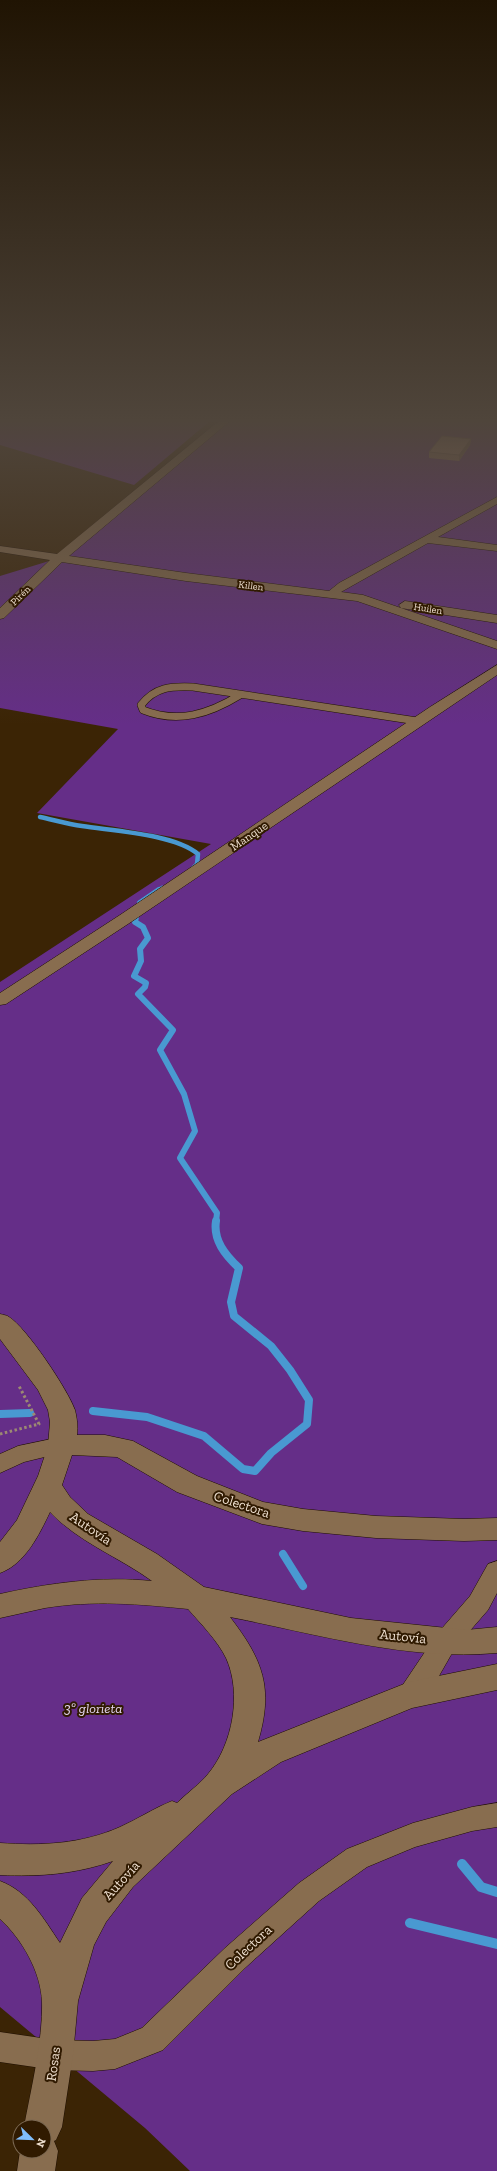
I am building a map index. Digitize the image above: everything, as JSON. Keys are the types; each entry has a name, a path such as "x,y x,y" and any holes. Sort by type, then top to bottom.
{"street":[{"name":"Pirén","path":"0,615 59,558 102,522"},
{"path":"332,594 344,585 456,522"},
{"path":"425,539 497,548"},
{"name":"Killen","path":"0,549 186,577 359,598 497,645"},
{"name":"Huilen","path":"359,598 497,618"},
{"name":"Manque","path":"0,1000 124,921 417,721 497,669"},
{"path":"0,1323 35,1366 56,1396 64,1422 62,1445 47,1486 27,1529 0,1561"},
{"name":"Colectora","path":"0,1464 18,1456 62,1445 105,1445 123,1448 187,1484 262,1513 303,1520 376,1527 464,1530 497,1529"},
{"name":"Autovía","path":"47,1486 60,1505 78,1522 147,1562 196,1598 214,1618 239,1652 250,1685 247,1726 239,1753 220,1784 121,1876 94,1910 78,1940 60,2001"},
{"path":"446,1641 479,1604 497,1570"},
{"name":"Autovía","path":"0,1606 46,1596 98,1592 147,1593 196,1598 351,1631 466,1643 497,1640"},
{"name":"Autovía","path":"409,1695 430,1668 446,1641"},
{"name":"Autovía","path":"0,1859 23,1862 72,1858 108,1848 149,1831 270,1752 409,1695 441,1690 497,1677"},
{"name":"Colectora","path":"0,2047 55,2055 115,2054 152,2039 235,1958 309,1892 357,1858 413,1835 472,1819 497,1815"},
{"path":"0,1897 23,1917 52,1962 60,2001"},
{"name":"Rosas","path":"44,2119 55,2055 60,2001"},
{"path":"36,2171 38,2159"}],"lane":[{"path":"240,695 218,709 194,715 166,716 150,714 143,710 141,705 153,691 160,687 193,687 417,721"}],"path":[{"path":"0,1434 39,1424 18,1383"}],"green space":[{"name":"3º glorieta","path":"102,522 497,522 497,2171 190,2171 145,2128 0,2007 0,982 211,844 37,813 118,729 0,708 0,576 59,558"}],"waterway":[{"path":"40,817 77,825 143,834 174,842 187,847 198,854 197,864 192,869"},
{"path":"158,891 162,888"},
{"path":"140,903 159,890"},
{"path":"137,912 135,922 143,927 148,938 140,949 141,961 134,976 146,983 145,987 138,994 173,1030 160,1050 184,1094 195,1131 180,1158 217,1213 216,1222"},
{"path":"93,1411 147,1417 204,1436 243,1469 255,1471 271,1453 307,1424 309,1400 290,1370 271,1346 234,1316 231,1302 239,1268 221,1247 216,1235 216,1222"},
{"path":"0,1414 30,1413"},
{"path":"283,1554 303,1586"},
{"path":"462,1864 481,1887 497,1892"},
{"path":"410,1923 497,1944"}]}
